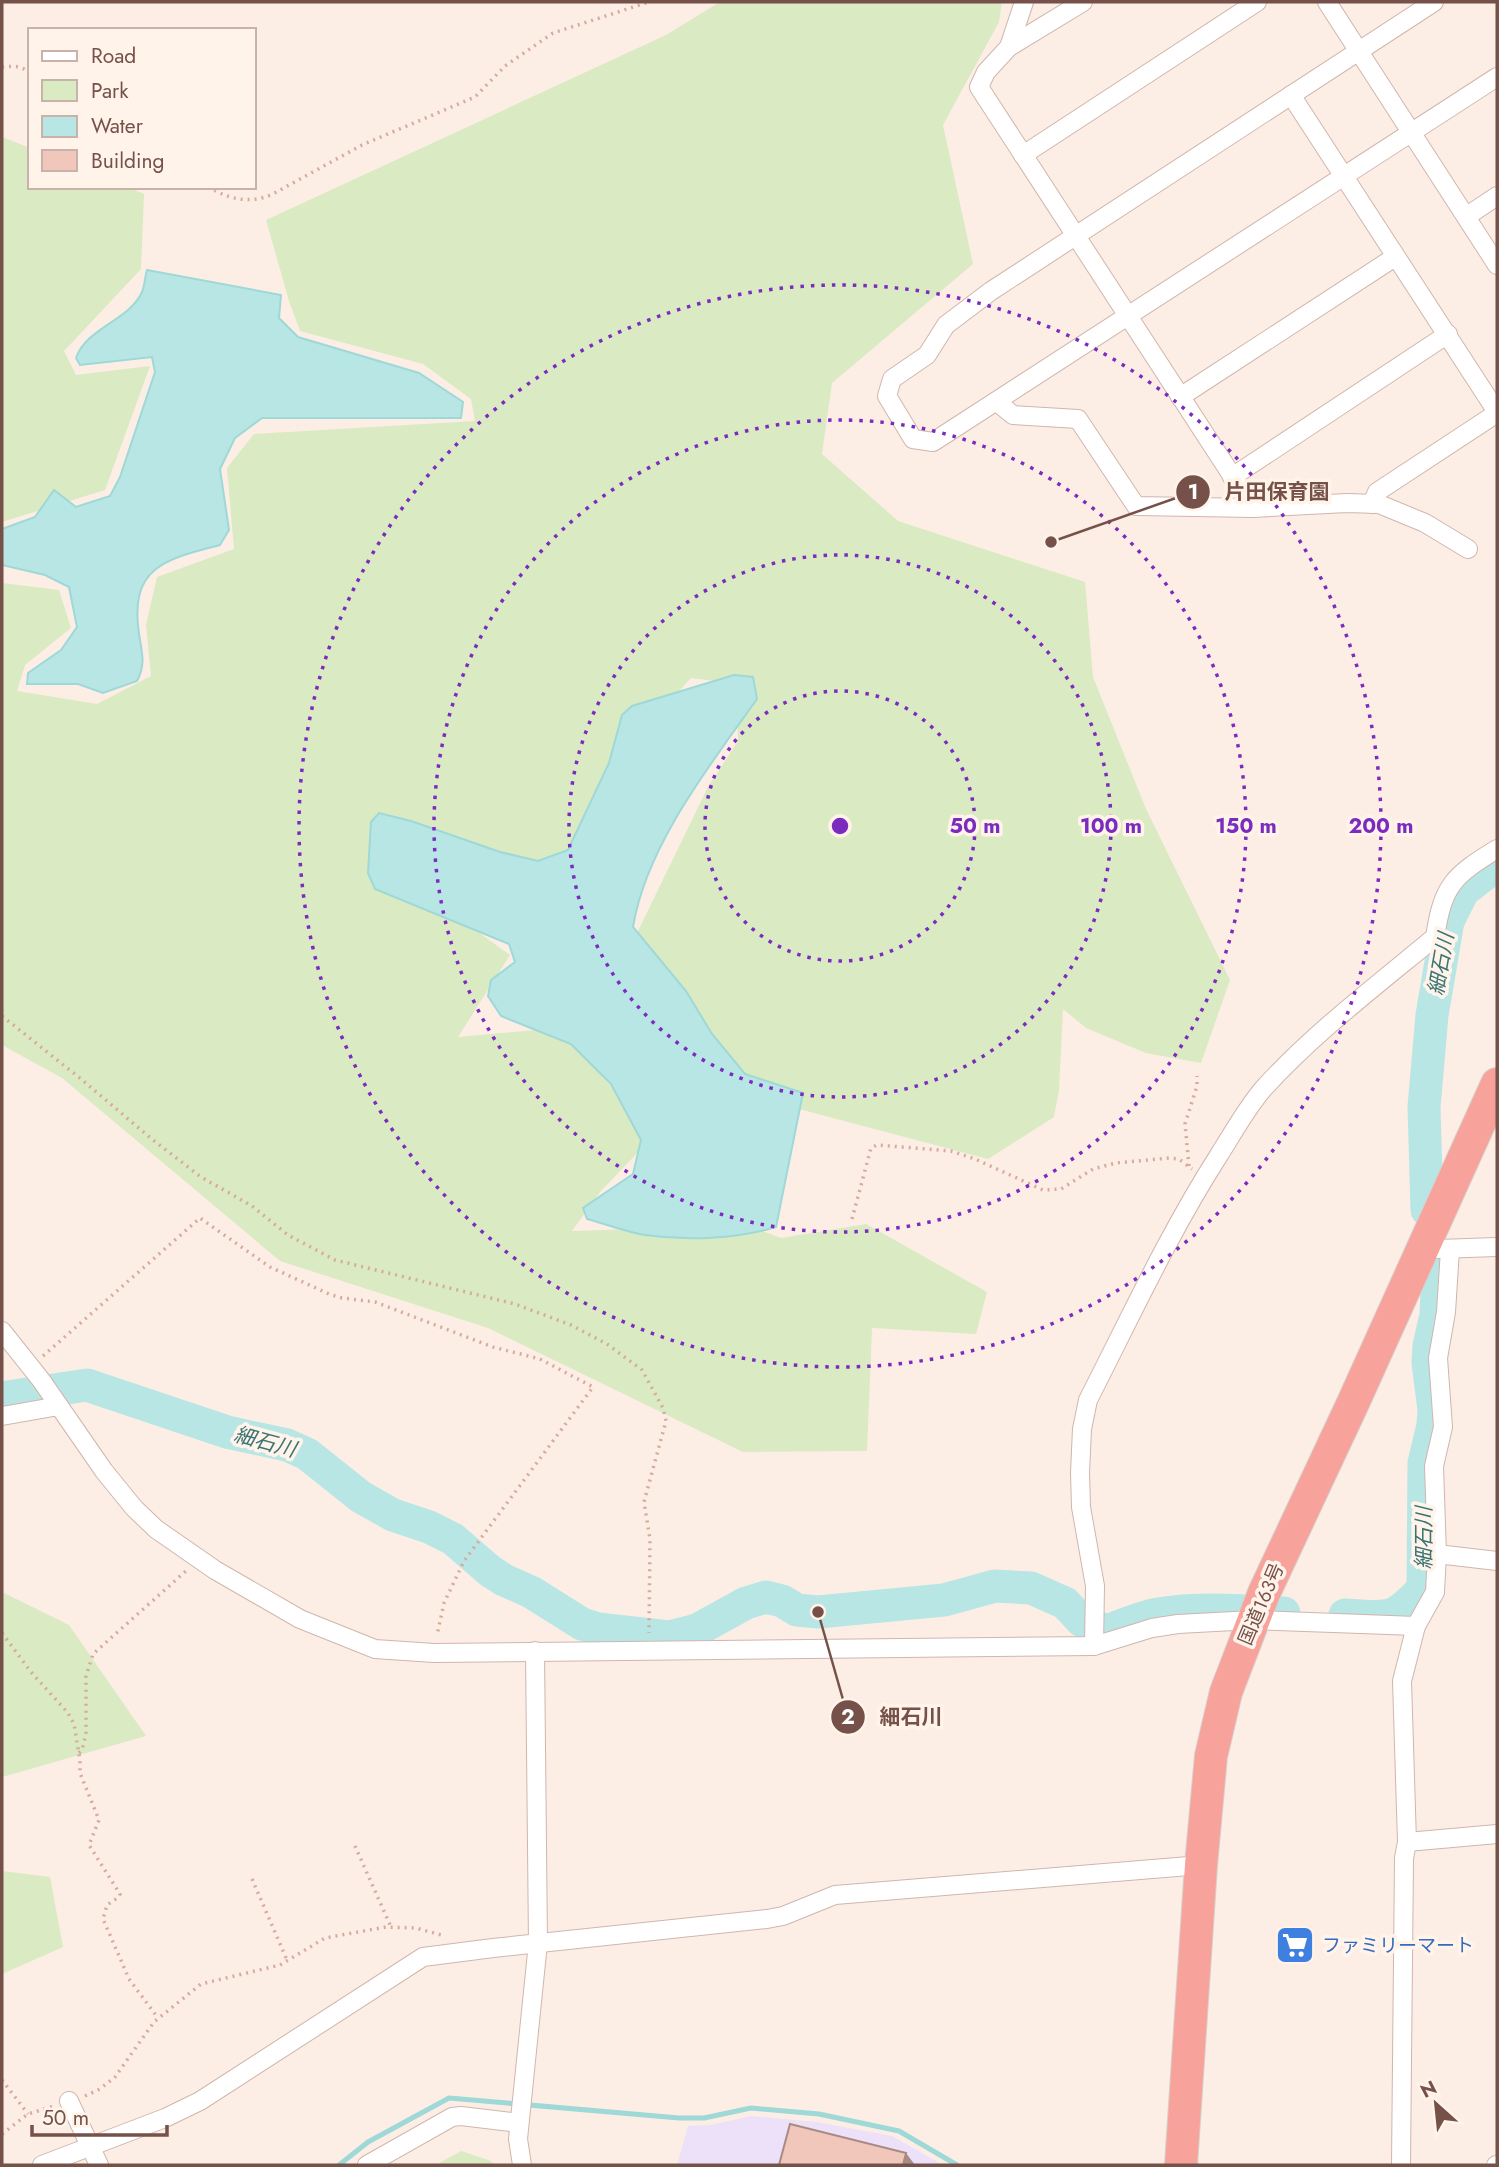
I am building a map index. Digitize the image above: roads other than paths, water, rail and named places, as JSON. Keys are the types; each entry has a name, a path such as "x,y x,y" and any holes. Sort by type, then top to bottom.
{"highway":[{"name":"国道163号","path":"1181,2165 1211,1756 1226,1692 1258,1607 1436,1249 1497,1084"}],"street":[{"path":"1009,47 1024,2"},
{"path":"1083,2 1009,47 985,72 979,88 1252,508"},
{"path":"1023,155 1257,2"},
{"path":"1327,2 1497,265"},
{"path":"1434,2 991,291 946,325 927,355 892,379 887,396 913,439 933,442 1497,77"},
{"path":"1291,95 1497,413 1377,492 1372,503"},
{"path":"1467,216 1497,196"},
{"path":"1180,397 1395,257"},
{"path":"1232,477 1448,334"},
{"path":"997,402 1013,415 1078,419 1136,506 1252,508 1372,503 1425,523 1468,549"},
{"path":"1094,1643 1095,1586 1081,1507 1080,1473 1084,1413 1113,1350 1190,1200 1250,1105 1264,1088 1360,999 1435,937 1440,905 1449,889 1472,865 1497,849"},
{"path":"1401,2165 1404,1858 1407,1842 1402,1681 1416,1626 1435,1592 1437,1554 1434,1466 1443,1427 1438,1358 1446,1312 1436,1249 1497,1247"},
{"path":"2,1331 36,1373 104,1471 134,1508 156,1529 261,1598 300,1619 375,1648 434,1653 1094,1643 1152,1628 1258,1607 1416,1626"},
{"path":"2,1416 57,1403"},
{"path":"1437,1554 1497,1562"},
{"path":"522,2165 518,2139 538,1943 535,1651"},
{"path":"1407,1842 1497,1834"},
{"path":"42,2165 165,2118 200,2101 423,1957 767,1919 783,1916 835,1895 1201,1865"},
{"path":"69,2101 99,2165"},
{"path":"367,2165 452,2118 461,2116 520,2120"}],"water":[{"path":"147,270 281,295 279,318 298,337 419,373 463,402 461,418 262,418 235,438 220,469 229,530 220,545 168,562 146,580 137,612 142,669 137,681 103,693 78,684 27,684 28,673 61,650 77,627 69,587 45,575 2,565 2,529 35,517 54,490 76,507 110,496 120,477 155,372 152,357 80,365 76,358 89,339 136,302 143,289"},
{"path":"734,675 753,677 757,699 682,807 651,866 633,927 686,991 712,1034 745,1074 803,1093 776,1227 711,1238 645,1235 587,1219 583,1208 633,1174 641,1140 611,1084 571,1044 501,1016 488,996 491,980 515,962 509,944 375,889 368,873 371,822 379,813 411,821 500,852 538,861 568,850 609,763 622,715 632,706"}],"waterway":[{"name":"細石川","path":"1427,1210 1424,1107 1432,1015 1448,921 1463,891 1497,865"},
{"name":"細石川","path":"1345,1615 1388,1616 1403,1608 1423,1589 1424,1463 1434,1410 1428,1363 1436,1315 1438,1267"},
{"name":"細石川","path":"2,1398 87,1385 227,1432 287,1445 307,1454 361,1497 393,1515 429,1527 453,1539 504,1580 531,1592 582,1624 598,1629 669,1637 697,1630 746,1603 766,1597 782,1601 797,1610 818,1612 944,1600 995,1586 1031,1588 1065,1603 1082,1621 1107,1631 1145,1617 1174,1612 1221,1610 1284,1613"},
{"path":"339,2165 368,2142 449,2098 679,2118 704,2118 751,2108 819,2114 899,2131 957,2165"}],"place":[{"name":"片田保育園","path":"1051,542"},
{"name":"細石川","path":"818,1612"},
{"name":"ファミリーマート","path":"1295,1945"}]}
